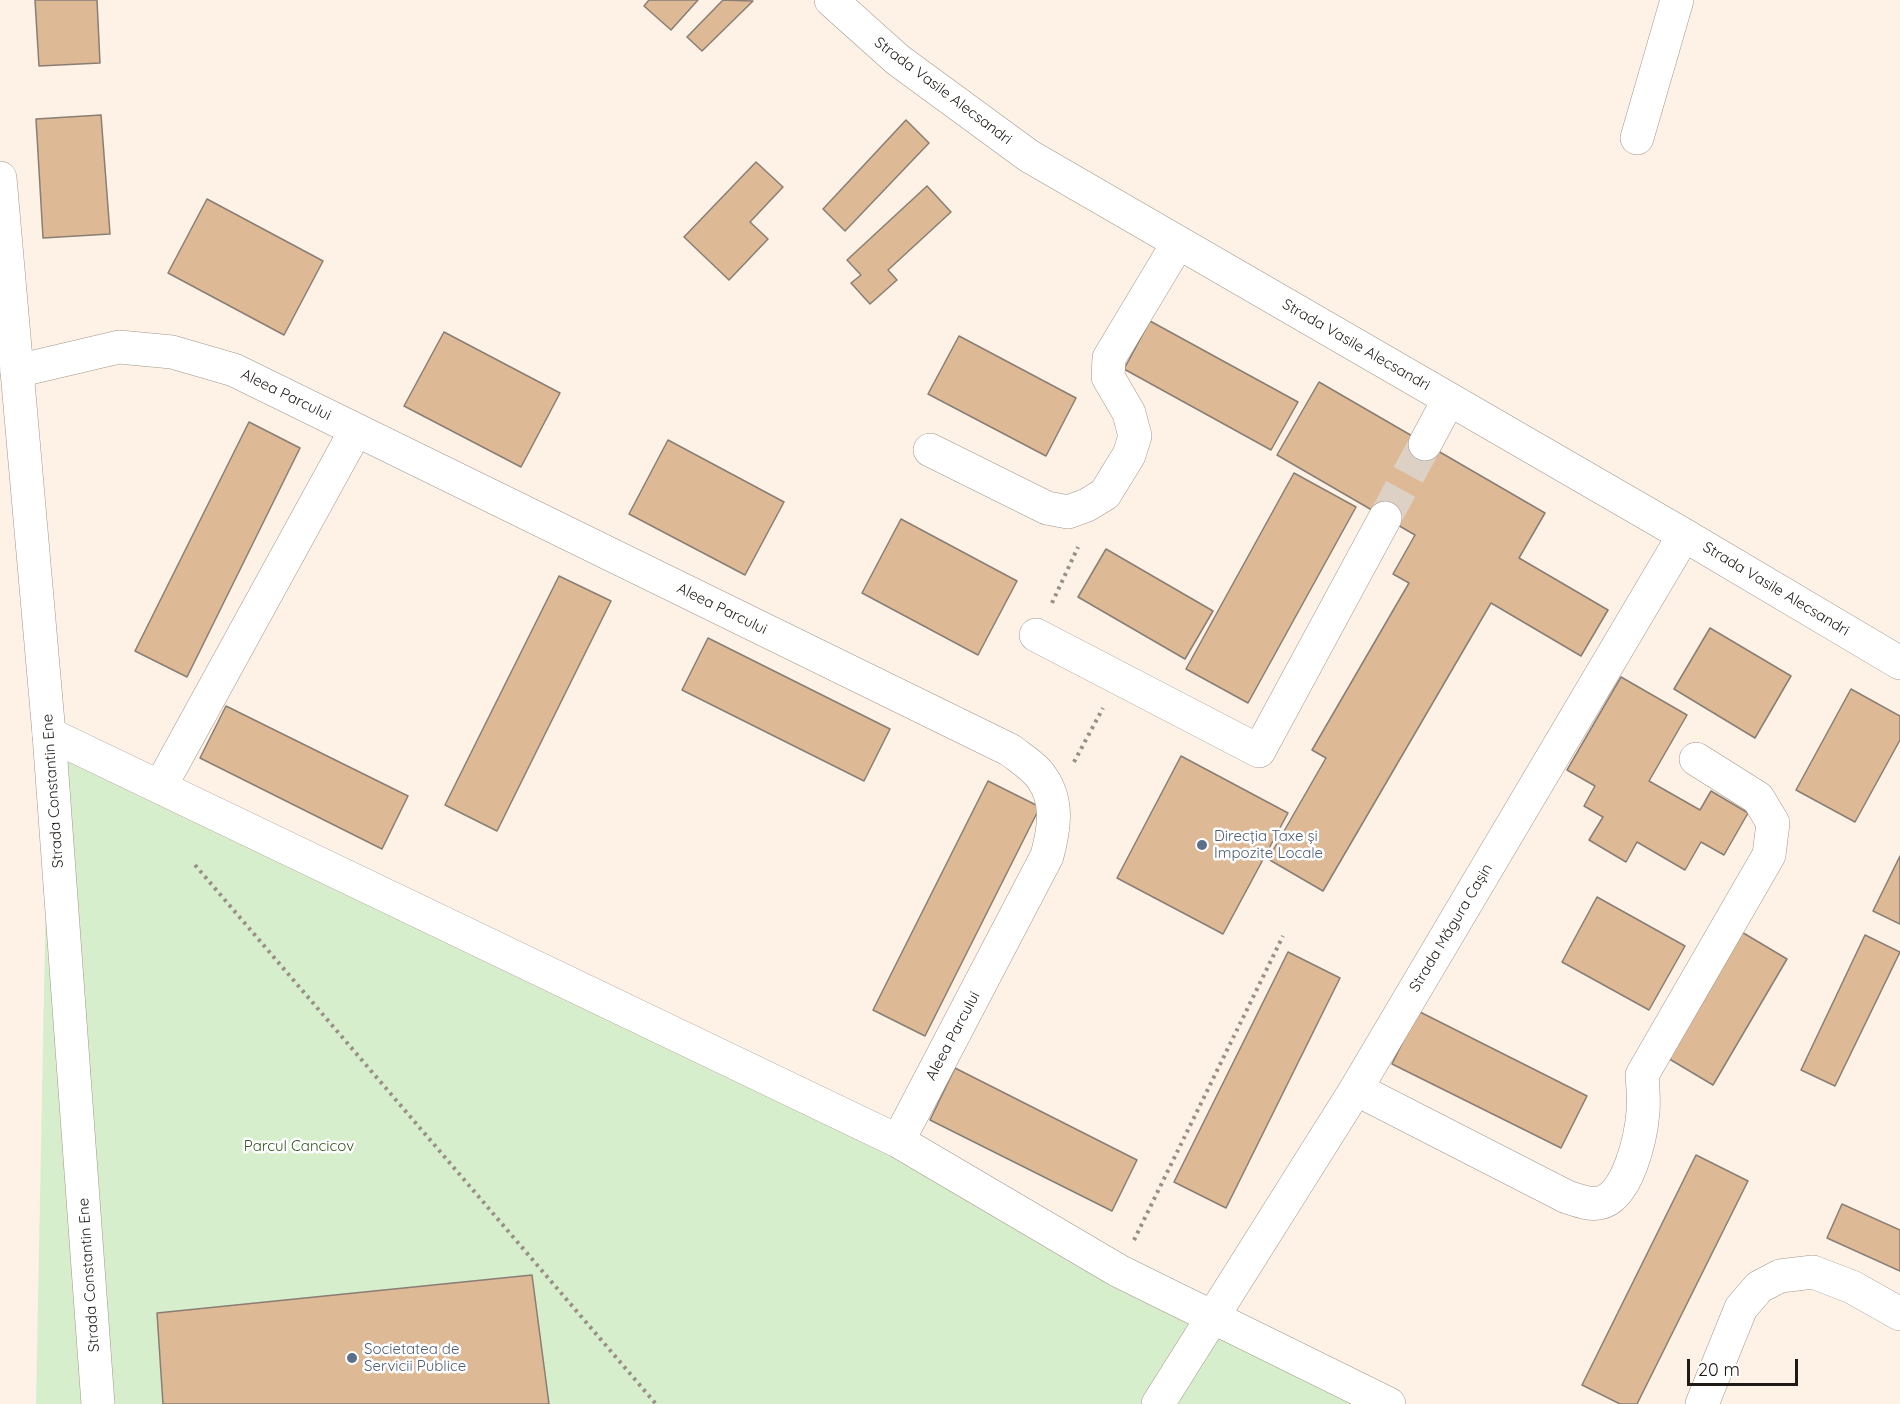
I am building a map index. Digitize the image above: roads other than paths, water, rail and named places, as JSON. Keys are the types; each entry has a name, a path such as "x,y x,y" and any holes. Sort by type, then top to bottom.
{"street":[{"name":"Strada Vasile Alecsandri","path":"831,0 898,60 1029,156 1684,535 1900,663"},
{"path":"1637,138 1677,0"},
{"name":"Strada Constantin Ene","path":"0,178 49,734 98,1404"},
{"path":"930,450 1047,508 1068,512 1087,505 1105,494 1129,455 1135,436 1129,413 1108,377 1109,358 1178,243"},
{"name":"Aleea Parcului","path":"17,370 119,347 172,352 234,370 1010,750 1042,777 1053,802 1054,830 1047,856 898,1141"},
{"path":"1425,444 1449,399"},
{"path":"160,787 356,430"},
{"path":"1036,635 1259,751 1385,518"},
{"name":"Strada Măgura Cașin","path":"1158,1404 1356,1089 1684,535"},
{"path":"49,734 898,1141 1119,1271 1389,1404"},
{"path":"1356,1089 1567,1197 1599,1203 1609,1198 1622,1185 1636,1153 1643,1111 1642,1075 1769,855 1773,823 1758,798 1696,759"},
{"path":"1702,1404 1742,1308 1759,1287 1780,1276 1813,1272 1852,1287 1900,1314"}],"tunnel":[{"path":"1385,518 1425,444"}],"place":[{"name":"Direcția Taxe și Impozite Locale","path":"1202,845"},
{"name":"Societatea de Servicii Publice","path":"352,1358"}],"park label":[{"name":"Parcul Cancicov","path":"299,1146"}]}
